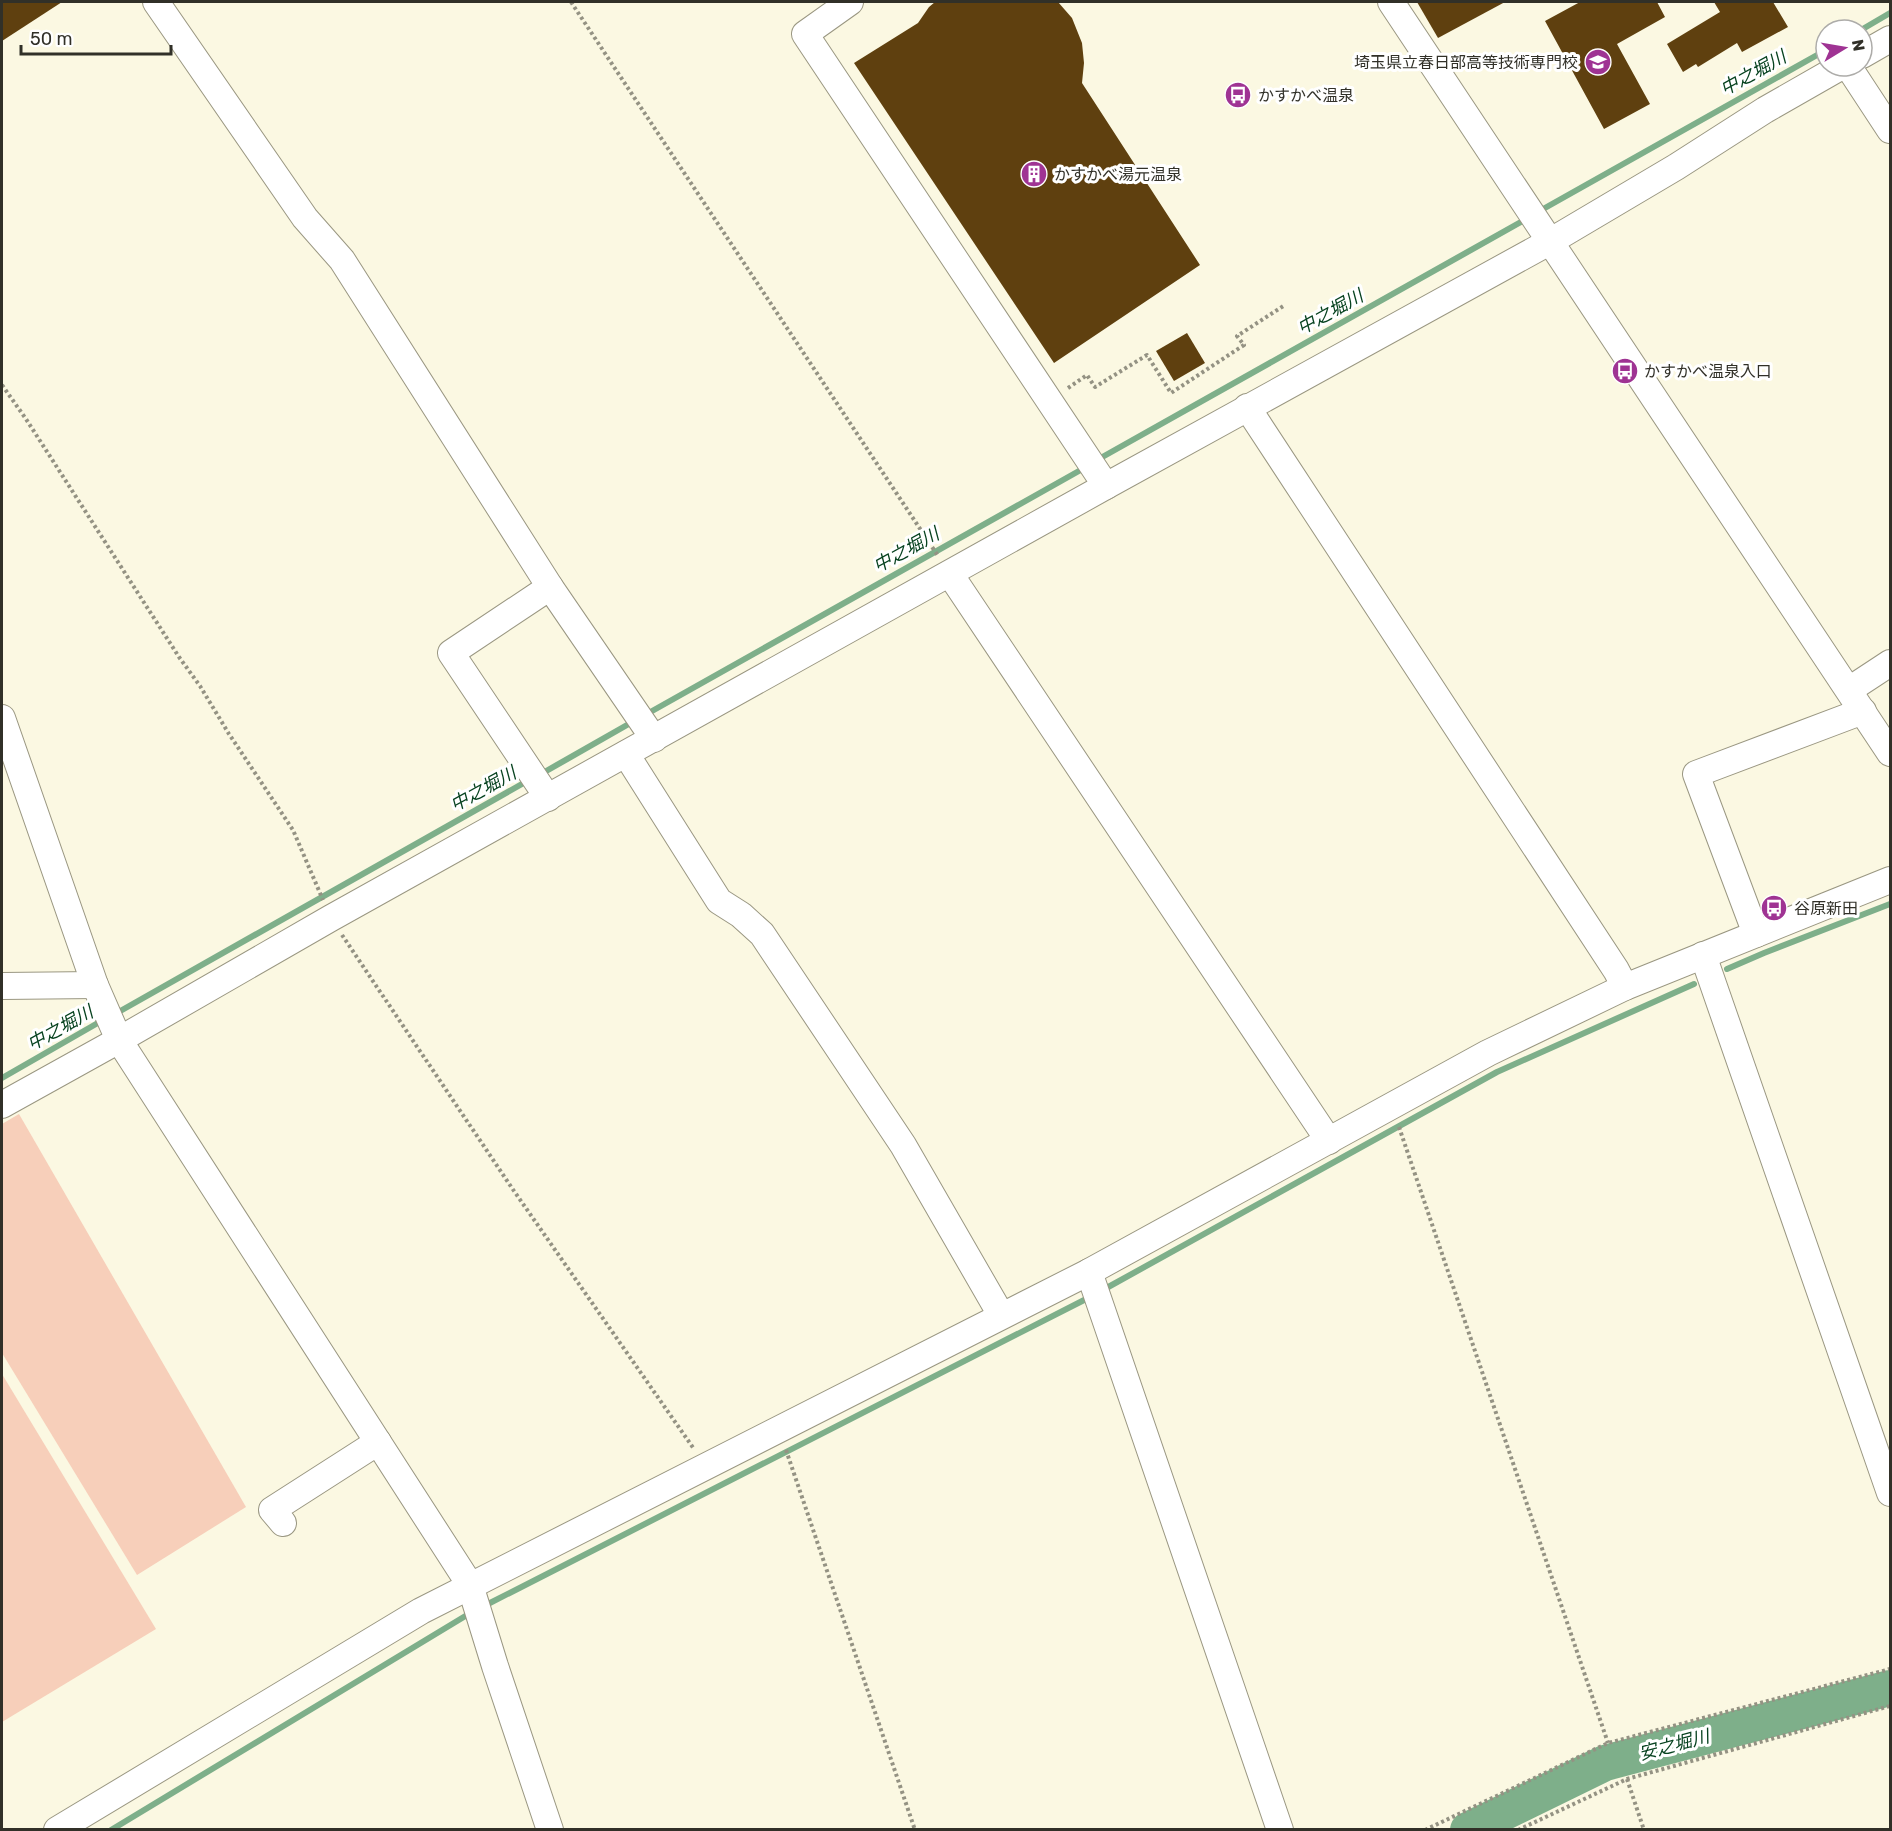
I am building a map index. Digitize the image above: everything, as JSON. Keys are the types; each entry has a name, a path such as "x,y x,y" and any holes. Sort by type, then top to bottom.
{"street":[{"path":"156,2 305,218 342,260 550,587 654,738"},
{"path":"850,2 805,34 1097,471"},
{"path":"1391,2 1890,753"},
{"path":"1874,48 1890,39"},
{"path":"2,1105 116,1035 950,574 1097,471 1247,408 1551,241 1821,78"},
{"path":"1856,78 1890,130"},
{"path":"1247,408 1625,987"},
{"path":"950,574 1329,1141"},
{"path":"548,798 451,653 550,587"},
{"path":"1849,690 1890,663"},
{"path":"1756,934 1696,774 1863,711"},
{"path":"2,718 99,995 116,1035 472,1590 550,1830"},
{"path":"626,754 719,901 741,915 769,943 903,1145 1001,1315"},
{"path":"57,1830 411,1617 472,1590 705,1465 1001,1315 1090,1276 1488,1053 1625,987 1890,880"},
{"path":"1703,955 1890,1493"},
{"path":"2,986 99,995"},
{"path":"1090,1276 1280,1830"},
{"path":"283,1523 272,1510 378,1442"}],"path":[{"path":"571,2 950,574"},
{"path":"1050,401 1087,375 1095,387 1147,355 1172,393 1244,345 1238,336 1286,305"},
{"path":"2,385 293,830 331,918 514,1191 705,1465"},
{"path":"1403,1139 1608,1743"},
{"path":"791,1464 915,1830"},
{"path":"1425,1830 1608,1743 1890,1670"},
{"path":"1518,1830 1627,1779 1890,1706"},
{"path":"1627,1779 1644,1830"}],"shaded area":[{"path":"19,1114 246,1507 137,1575 2,1353 2,1124"},
{"path":"2,1374 156,1629 2,1722"}],"building":[{"path":"2,2 62,2 2,41"},
{"name":"かすかべ湯元温泉","path":"935,2 1058,2 1072,18 1082,43 1084,63 1082,83 1200,265 1054,363 854,63 918,23"},
{"path":"1417,2 1505,2 1438,38"},
{"path":"1580,2 1657,2 1665,17 1617,44 1650,104 1604,129 1545,21"},
{"path":"1714,2 1773,2 1788,27 1742,52 1737,43 1698,67 1696,64 1683,72 1667,44 1720,12"},
{"path":"1187,333 1205,363 1174,381 1156,351"}],"waterway":[{"name":"中之堀川","path":"1874,22 1890,13"},
{"name":"中之堀川","path":"1536,213 1814,57"},
{"name":"中之堀川","path":"1097,460 1528,218"},
{"name":"中之堀川","path":"645,715 1086,467"},
{"name":"中之堀川","path":"541,774 634,721"},
{"name":"中之堀川","path":"115,1014 529,780"},
{"path":"1727,969 1890,904"},
{"path":"1101,1291 1497,1072 1694,984"},
{"name":"中之堀川","path":"2,1078 103,1020"},
{"path":"484,1606 1092,1296"},
{"path":"111,1830 472,1612"},
{"name":"安之堀川","path":"1468,1830 1605,1763 1890,1688"}],"place":[{"name":"埼玉県立春日部高等技術専門校","path":"1598,62"},
{"name":"かすかべ温泉","path":"1238,95"},
{"name":"かすかべ湯元温泉","path":"1034,174"},
{"name":"かすかべ温泉入口","path":"1625,371"},
{"name":"谷原新田","path":"1774,908"}]}
